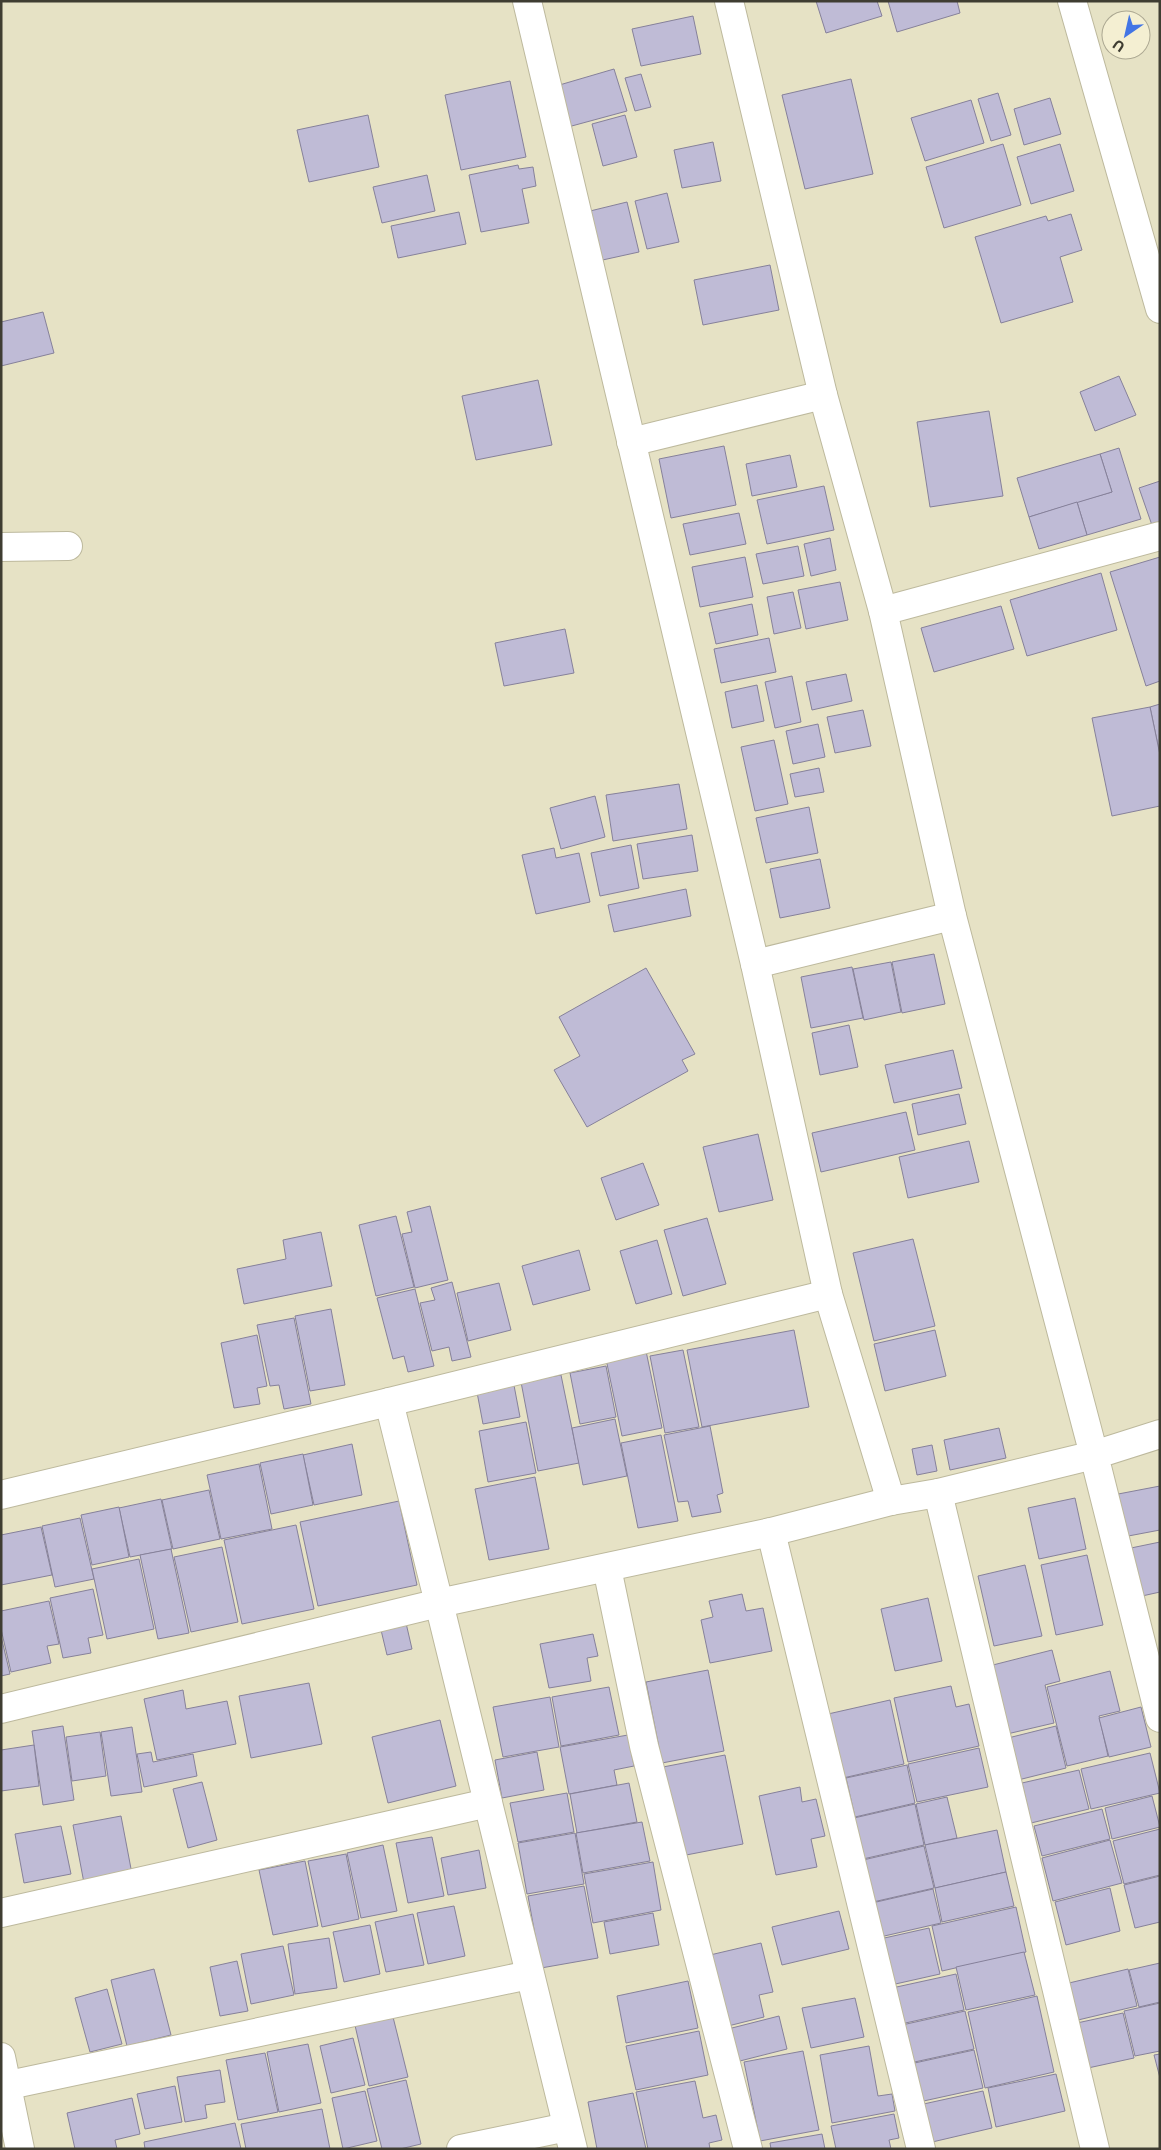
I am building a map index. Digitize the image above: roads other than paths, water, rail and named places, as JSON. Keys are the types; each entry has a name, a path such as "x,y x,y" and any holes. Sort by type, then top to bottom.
{"street":[{"path":"527,1 755,964 828,1294 891,1501"},
{"path":"729,1 823,395 883,611 952,916 1094,1455 1160,1718"},
{"path":"1072,1 1160,309"},
{"path":"631,442 823,395"},
{"path":"883,611 1160,536"},
{"path":"1,547 68,546"},
{"path":"755,964 952,916"},
{"path":"1,1495 828,1294"},
{"path":"389,1402 570,2138 461,2149"},
{"path":"1,1709 439,1603 771,1532 891,1501 938,1493 1094,1455 1160,1434"},
{"path":"938,1493 1095,2149"},
{"path":"771,1532 921,2149"},
{"path":"607,1568 644,1746 748,2149"},
{"path":"1,1913 488,1803"},
{"path":"9,2085 529,1975"},
{"path":"1,2057 9,2085 20,2149"}]}
